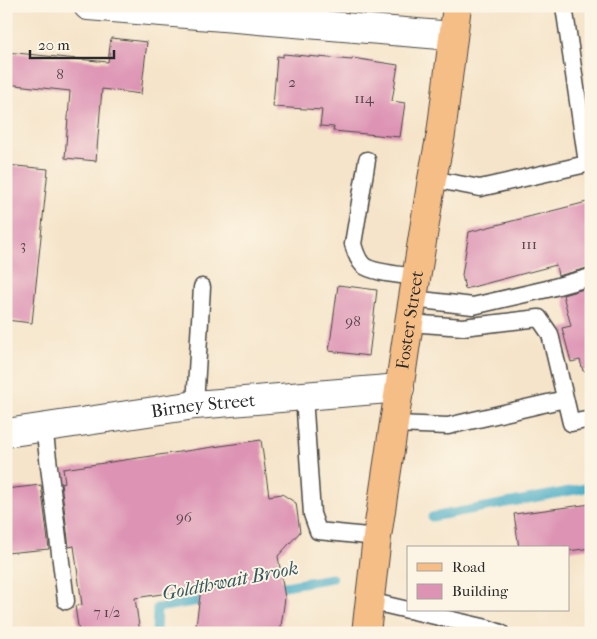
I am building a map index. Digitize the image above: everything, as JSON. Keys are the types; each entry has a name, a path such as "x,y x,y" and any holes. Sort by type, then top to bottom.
{"main road":[{"name":"Foster Street","path":"366,633 377,537 432,179 441,134 457,6"}],"street":[{"path":"88,6 453,36"},
{"name":"Birney Street","path":"6,433 195,405 400,388"}],"lane":[{"path":"432,179 480,188 589,163 564,6"},
{"path":"367,160 353,244 356,256 364,266 413,300 463,327 539,318 550,334 570,423 591,419"},
{"path":"413,300 473,306 591,277"},
{"path":"195,405 202,287"},
{"path":"304,396 312,514 318,530 377,537"},
{"path":"394,424 448,426 565,399"},
{"path":"44,427 66,601"},
{"path":"369,601 407,610"},
{"path":"417,612 501,633"}],"building":[{"path":"111,38 147,42 141,94 102,89 96,161 65,158 70,91 6,84 6,52 108,62"},
{"path":"283,54 352,60 352,58 398,65 392,101 405,103 400,137 333,131 334,127 320,126 322,110 273,107 277,56 283,57"},
{"path":"6,165 48,169 32,323 6,320"},
{"path":"591,201 591,267 558,276 556,265 465,289 462,275 469,232"},
{"path":"338,285 377,290 369,356 329,351"},
{"path":"591,287 591,370 583,371 580,360 571,362 562,328 571,326 563,295"},
{"path":"261,440 269,496 282,494 296,503 300,532 278,556 285,598 280,633 195,633 201,588 135,598 140,633 79,633 75,606 82,605 74,546 69,547 61,483 65,482 63,469"},
{"path":"41,485 49,549 6,553 6,489"},
{"path":"591,504 591,548 570,551 570,546 519,546 514,514"}],"waterway":[{"name":"Goldthwait Brook","path":"432,517 591,487"},
{"name":"Goldthwait Brook","path":"273,588 332,578"},
{"name":"Goldthwait Brook","path":"156,633 157,608 211,599"}]}
